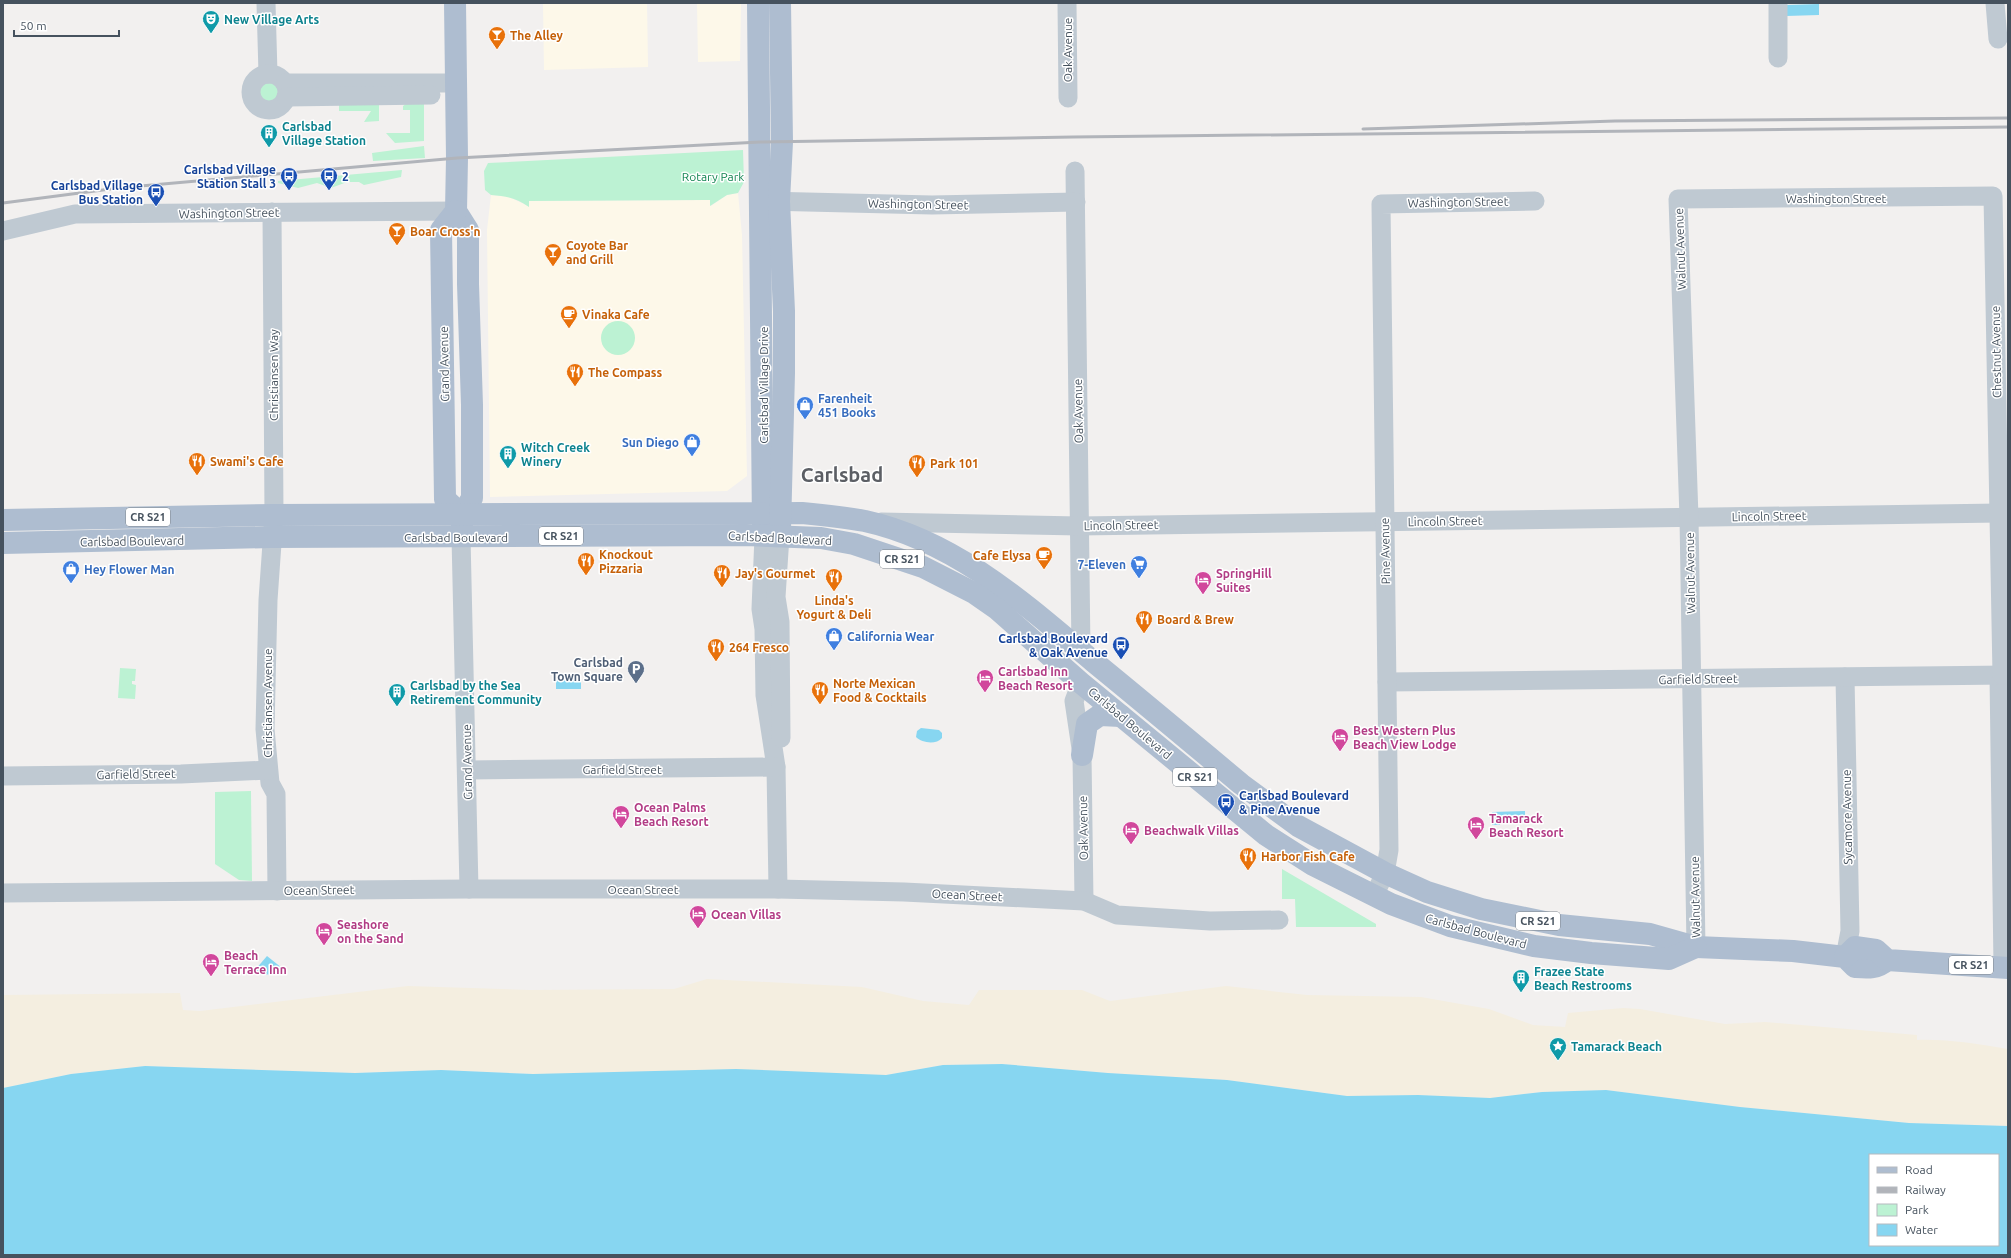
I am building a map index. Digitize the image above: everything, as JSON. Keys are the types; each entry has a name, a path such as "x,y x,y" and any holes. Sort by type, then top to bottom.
{"main road":[{"path":"455,3 457,158 456,212"},
{"name":"Carlsbad Village Drive","path":"758,3 769,201 763,334 772,525"},
{"name":"Carlsbad Village Drive","path":"769,201 782,142 780,3"},
{"name":"Grand Avenue","path":"456,212 468,230 468,284 472,360 472,498 462,515 461,537"},
{"name":"Carlsbad Boulevard","path":"3,543 271,538 461,537 772,525 816,514 866,522 924,542 974,567 1008,590 1241,784 1277,811 1325,841 1385,873 1427,892 1481,909 1559,926 1650,934 1696,947 1793,951 1845,956"},
{"name":"Carlsbad Boulevard","path":"3,520 274,515 462,515 772,525 821,538 854,544 895,556 954,581 987,601 1081,683 1266,836 1313,865 1374,896 1422,917 1450,926 1534,946 1591,953 1669,959 1696,947"},
{"path":"1010,620 1026,624 1055,642 1081,651"},
{"path":"1081,683 1088,677 1093,676 1100,678 1118,694 1148,706"},
{"path":"1082,754 1087,724 1100,715 1121,716"},
{"name":"CR S21","path":"1845,956 1855,947 1876,950 1887,960 2006,967"}],"street":[{"path":"266,3 268,74"},
{"name":"Oak Avenue","path":"1067,3 1068,98"},
{"path":"1778,3 1778,58"},
{"path":"1995,3 1998,39"},
{"path":"268,74 278,76 285,90 279,108 274,110 261,109 256,106 250,95 252,85 259,77 268,74"},
{"path":"285,90 455,89"},
{"name":"Oak Avenue","path":"1075,172 1081,651"},
{"name":"Washington Street","path":"1678,199 1993,196"},
{"name":"Chestnut Avenue","path":"1993,196 2003,675 2006,967"},
{"name":"Walnut Avenue","path":"1678,199 1689,517 1696,947"},
{"name":"Washington Street","path":"769,201 932,206 1076,202"},
{"name":"Washington Street","path":"1380,204 1535,201"},
{"name":"Pine Avenue","path":"1374,896 1385,873 1389,850 1380,204"},
{"name":"Christiansen Way","path":"271,538 274,515 272,212"},
{"name":"Washington Street","path":"3,231 76,214 456,212"},
{"name":"Lincoln Street","path":"866,522 1080,526 2000,513"},
{"name":"Carlsbad Village Drive","path":"772,525 761,609 764,629 765,695 776,767 778,889"},
{"name":"Grand Avenue","path":"461,537 469,889"},
{"name":"Christiansen Avenue","path":"271,538 265,729 270,783 276,794 276,891"},
{"name":"Garfield Street","path":"1387,682 2003,675"},
{"name":"Sycamore Avenue","path":"1845,677 1850,931 1845,956"},
{"name":"Oak Avenue","path":"1081,683 1074,701 1082,754 1084,901"},
{"name":"Garfield Street","path":"467,770 776,767"},
{"name":"Garfield Street","path":"3,776 181,774 268,770"},
{"name":"Ocean Street","path":"3,893 469,889 778,889 904,892 1084,901 1117,915 1210,921 1279,920"}],"shaded area":[{"path":"543,3 647,3 648,67 544,70"},
{"path":"697,3 741,3 740,61 698,62"},
{"path":"738,193 742,235 747,476 727,491 490,497 487,230 491,195 507,196 528,206 529,201 710,200 711,206 727,195"}],"green space":[{"path":"269,82 276,85 279,92 276,99 269,102 262,99 259,92 262,85"},
{"path":"406,104 424,104 424,141 395,143 386,133 410,133 410,110 403,110 403,106"},
{"path":"339,105 379,105 379,121 364,122 371,111 339,111"},
{"path":"424,146 425,158 373,161 372,153"},
{"name":"Rotary Park","path":"743,150 744,182 738,193 727,195 710,206 710,200 706,200 529,201 529,207 520,201 511,198 491,195 485,190 484,171 488,163"},
{"path":"402,170 401,177 364,185 359,182 347,182 331,188 317,183 298,188 278,183 278,181"},
{"path":"615,321 621,321 625,322 632,328 635,338 634,345 628,352 621,355 615,355 611,354 604,348 601,341 601,335 602,331 608,324"},
{"path":"120,668 136,669 135,681 132,681 132,684 136,685 135,699 118,698"},
{"path":"251,791 252,881 239,880 215,864 215,792"},
{"path":"1282,869 1376,924 1376,927 1296,927 1295,899 1282,899"}],"sand":[{"path":"707,979 862,987 923,1001 969,1005 979,990 1082,990 1110,1001 1226,986 1307,995 1421,997 1489,1009 1533,1025 1565,1027 1568,1013 1623,1008 1640,1009 1725,1024 1765,1022 1917,1035 1917,1040 1951,1041 2008,1049 2008,1126 1909,1123 1740,1107 1606,1090 1542,1092 1490,1098 1418,1095 1347,1096 1227,1080 1108,1073 1002,1064 943,1065 886,1075 533,1074 441,1070 355,1073 145,1066 71,1074 3,1088 3,995 180,993 183,1010 200,1011 408,986 529,990 674,989"}],"water":[{"path":"1819,4 1819,15 1786,16 1786,5"},
{"path":"556,676 581,676 581,689 556,689"},
{"path":"921,728 939,730 942,733 942,738 936,742 922,741 916,737 917,731"},
{"path":"1525,811 1525,823 1500,823 1500,825 1492,825 1492,812"},
{"path":"267,956 282,968 277,974 255,975 255,970"},
{"path":"1002,1064 1108,1073 1227,1080 1347,1096 1418,1095 1490,1098 1542,1092 1606,1090 1740,1107 1909,1123 2008,1126 2008,1255 3,1255 3,1088 71,1074 145,1066 355,1073 441,1070 533,1074 736,1069 886,1075 943,1065"}],"railway":[{"path":"1363,129 1615,121 2008,118"},
{"path":"3,203 118,188 457,158 760,142 1073,137 2008,127"}],"place":[{"name":"New Village Arts","path":"211,34"},
{"name":"The Alley","path":"497,50"},
{"name":"Carlsbad Village Station","path":"269,148"},
{"name":"Carlsbad Village Station Stall 3","path":"289,191"},
{"name":"2","path":"329,191"},
{"name":"Carlsbad Village Bus Station","path":"156,207"},
{"name":"Boar Cross'n","path":"397,246"},
{"name":"Coyote Bar and Grill","path":"553,267"},
{"name":"Vinaka Cafe","path":"569,329"},
{"name":"The Compass","path":"575,387"},
{"name":"Farenheit 451 Books","path":"805,420"},
{"name":"Sun Diego","path":"692,457"},
{"name":"Witch Creek Winery","path":"508,469"},
{"name":"Swami's Cafe","path":"197,476"},
{"name":"Park 101","path":"917,478"},
{"name":"Cafe Elysa","path":"1044,570"},
{"name":"Knockout Pizzaria","path":"586,576"},
{"name":"7-Eleven","path":"1139,579"},
{"name":"Hey Flower Man","path":"71,584"},
{"name":"Jay's Gourmet","path":"722,588"},
{"name":"Linda's Yogurt & Deli","path":"834,592"},
{"name":"SpringHill Suites","path":"1203,595"},
{"name":"Board & Brew","path":"1144,634"},
{"name":"California Wear","path":"834,651"},
{"name":"Carlsbad Boulevard & Oak Avenue","path":"1121,660"},
{"name":"264 Fresco","path":"716,662"},
{"name":"Carlsbad Town Square","path":"636,684"},
{"name":"Carlsbad Inn Beach Resort","path":"985,693"},
{"name":"Norte Mexican Food & Cocktails","path":"820,705"},
{"name":"Carlsbad by the Sea Retirement Community","path":"397,707"},
{"name":"Best Western Plus Beach View Lodge","path":"1340,752"},
{"name":"Carlsbad Boulevard & Pine Avenue","path":"1226,817"},
{"name":"Ocean Palms Beach Resort","path":"621,829"},
{"name":"Tamarack Beach Resort","path":"1476,840"},
{"name":"Beachwalk Villas","path":"1131,845"},
{"name":"Harbor Fish Cafe","path":"1248,871"},
{"name":"Ocean Villas","path":"698,929"},
{"name":"Seashore on the Sand","path":"324,946"},
{"name":"Beach Terrace Inn","path":"211,977"},
{"name":"Frazee State Beach Restrooms","path":"1521,993"},
{"name":"Tamarack Beach","path":"1558,1061"}],"district":[{"name":"Carlsbad","path":"842,474"}]}
